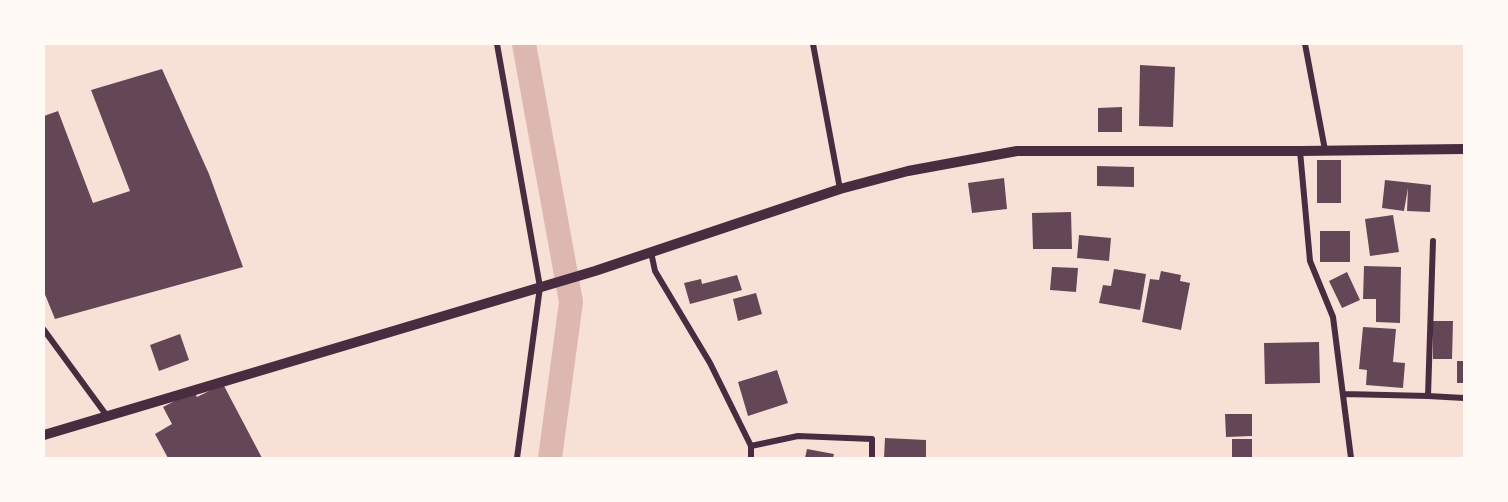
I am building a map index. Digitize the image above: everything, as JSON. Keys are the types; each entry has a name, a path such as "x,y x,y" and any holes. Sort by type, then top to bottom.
{"street":[{"path":"497,44 544,286 517,459"},
{"path":"813,44 840,189"},
{"path":"1305,44 1325,150"},
{"path":"44,435 595,271 840,189 908,171 1017,151 1464,149"},
{"path":"1300,151 1310,261 1333,317 1351,459"},
{"path":"1428,396 1433,241"},
{"path":"651,252 655,271 710,363 751,446 751,459"},
{"path":"44,330 107,416"},
{"path":"1344,394 1464,398"},
{"path":"751,446 798,436 872,439 872,459"}],"building":[{"path":"1140,65 1175,67 1173,127 1139,126"},
{"path":"162,69 209,174 243,267 55,319 44,292 44,116 58,111 93,203 130,191 91,90"},
{"path":"1122,107 1122,132 1098,132 1098,108"},
{"path":"1317,160 1341,160 1341,203 1317,203"},
{"path":"1097,166 1134,167 1134,187 1097,186"},
{"path":"1004,178 1007,209 972,213 968,183"},
{"path":"1385,180 1431,185 1430,212 1407,211 1408,188 1404,211 1382,208"},
{"path":"1071,212 1072,249 1033,249 1032,213"},
{"path":"1393,215 1399,252 1370,256 1365,219"},
{"path":"1320,231 1350,231 1350,262 1320,262"},
{"path":"1079,235 1111,238 1109,261 1077,258"},
{"path":"1364,266 1401,267 1400,323 1376,322 1376,299 1363,299"},
{"path":"1052,267 1078,268 1076,292 1050,290"},
{"path":"1114,269 1146,274 1140,310 1099,303 1103,285 1111,286"},
{"path":"1161,271 1181,275 1180,281 1190,283 1181,330 1142,322 1150,279 1159,280"},
{"path":"1347,272 1360,300 1342,308 1329,281"},
{"path":"737,275 742,290 690,304 684,283 701,279 702,284"},
{"path":"756,293 762,314 738,321 733,299"},
{"path":"1433,321 1453,321 1452,359 1433,359"},
{"path":"1363,327 1396,329 1393,362 1405,363 1403,388 1366,385 1367,370 1359,369"},
{"path":"180,334 189,360 159,371 150,345"},
{"path":"1319,342 1320,383 1265,384 1264,343"},
{"path":"1457,361 1464,361 1464,383 1457,383"},
{"path":"777,370 788,403 748,416 738,382"},
{"path":"223,384 262,458 168,458 155,434 172,424 163,407 194,391 197,397"},
{"path":"1225,414 1252,414 1252,436 1226,437"},
{"path":"885,438 926,440 926,458 884,458"},
{"path":"1232,439 1252,439 1252,458 1232,458"},
{"path":"807,449 834,454 833,458 805,458"}],"waterway":[{"path":"524,44 571,302 550,458"}]}
